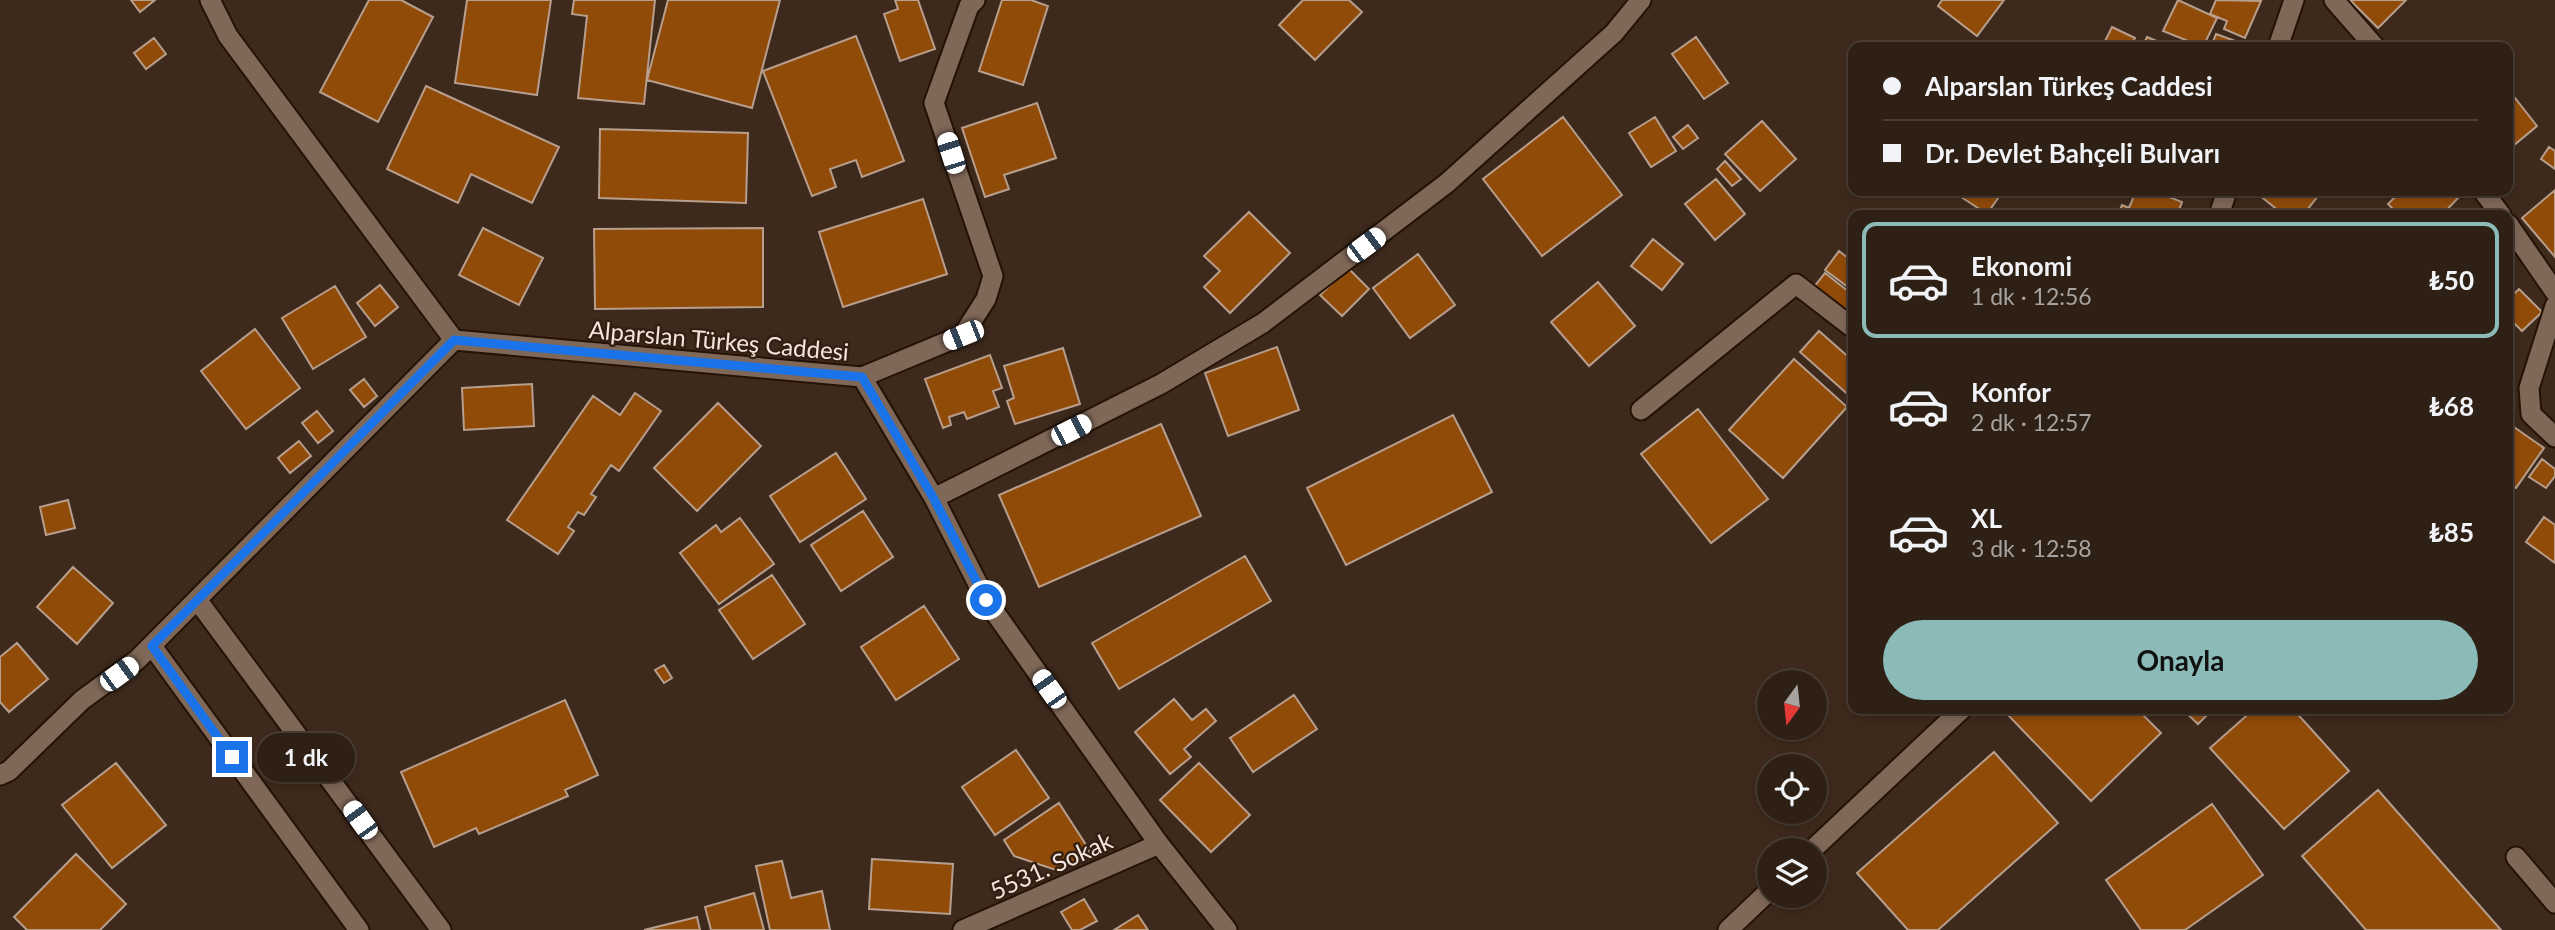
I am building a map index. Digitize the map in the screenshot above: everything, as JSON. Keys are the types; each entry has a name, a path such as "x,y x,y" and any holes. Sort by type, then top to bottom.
{"street":[{"path":"0,775 9,771 82,701 138,660 454,340 228,36 210,0"},
{"path":"862,377 963,335 986,299 992,276 934,103 969,6 975,0"},
{"path":"934,499 1161,384 1264,323 1447,183 1614,33 1641,0"},
{"path":"2280,42 2294,0"},
{"path":"2334,0 2371,42"},
{"path":"2513,231 2555,292"},
{"path":"1641,410 1796,284 1848,324"},
{"path":"2555,306 2529,388 2531,414 2555,438"},
{"name":"Alparslan Türkeş Caddesi","path":"454,340 862,377 934,499 986,600 1159,844 1227,930"},
{"path":"198,601 441,930"},
{"path":"152,646 359,930"},
{"path":"1825,838 1957,714"},
{"name":"5531. Sokak","path":"963,930 1159,844"},
{"path":"2516,857 2555,902"},
{"path":"1728,930 1757,902"}],"building":[{"path":"131,0 155,0 140,12"},
{"path":"369,0 401,0 433,17 378,122 320,92"},
{"path":"467,0 551,0 537,95 455,83"},
{"path":"574,0 655,0 644,104 578,98 587,16 572,14"},
{"path":"668,0 780,0 752,108 647,80"},
{"path":"895,0 918,0 935,49 900,61 884,14 898,9"},
{"path":"1002,0 1031,0 1048,6 1023,85 979,71"},
{"path":"1303,0 1349,0 1362,12 1315,60 1279,25"},
{"path":"1942,0 2004,0 1977,36 1938,6"},
{"path":"2178,0 2217,18 2205,42 2190,42 2163,31"},
{"path":"2216,0 2261,1 2245,38 2224,29 2227,21 2210,14"},
{"path":"2350,0 2406,0 2378,28"},
{"path":"2112,27 2135,38 2133,42 2104,42"},
{"path":"2216,34 2238,42 2213,42"},
{"path":"856,36 904,161 862,177 856,160 830,169 836,187 812,196 763,71"},
{"path":"1696,37 1728,83 1704,99 1672,54"},
{"path":"2147,37 2159,42 2144,42"},
{"path":"154,38 166,54 146,69 134,53"},
{"path":"426,86 559,147 532,203 471,174 458,203 387,169"},
{"path":"2513,95 2537,126 2513,146"},
{"path":"1037,103 1056,158 1004,175 1009,189 985,197 962,128"},
{"path":"1563,117 1622,195 1542,256 1483,179"},
{"path":"1655,117 1676,151 1651,167 1629,133"},
{"path":"1762,121 1796,159 1760,191 1725,154"},
{"path":"1688,125 1698,138 1683,149 1673,137"},
{"path":"600,129 748,133 746,203 599,198"},
{"path":"2549,147 2555,151 2555,169 2541,159"},
{"path":"1725,161 1741,179 1732,186 1717,169"},
{"path":"1716,179 1745,214 1715,240 1685,204"},
{"path":"2555,190 2555,257 2522,218"},
{"path":"1960,196 2000,196 1990,210 1981,210"},
{"path":"2134,196 2167,196 2182,202 2179,210 2120,210 2122,205 2129,208"},
{"path":"2260,196 2318,196 2307,210 2278,210"},
{"path":"2396,196 2458,198 2447,210 2394,210 2388,204"},
{"path":"923,199 947,274 843,307 819,232"},
{"path":"1249,212 1290,253 1230,313 1204,287 1220,271 1204,256"},
{"path":"483,228 543,258 519,305 459,275"},
{"path":"763,228 763,307 595,309 594,229"},
{"path":"1653,239 1683,264 1662,290 1631,266"},
{"path":"1839,251 1848,258 1848,287 1825,270"},
{"path":"1418,254 1455,305 1410,338 1373,288"},
{"path":"1348,268 1369,289 1342,316 1320,295"},
{"path":"1825,273 1848,291 1848,311 1814,287"},
{"path":"1598,282 1635,326 1589,366 1551,322"},
{"path":"380,285 398,307 375,326 357,303"},
{"path":"335,286 366,337 313,369 282,318"},
{"path":"2519,289 2542,312 2522,331 2513,322 2513,295"},
{"path":"255,329 300,388 246,429 201,371"},
{"path":"1819,331 1848,357 1848,394 1800,352"},
{"path":"1277,347 1299,410 1228,436 1205,373"},
{"path":"1063,348 1080,404 1015,424 1007,401 1014,398 1004,366"},
{"path":"990,355 1002,388 993,391 999,407 967,419 964,412 949,417 951,425 943,428 925,379"},
{"path":"1794,359 1847,407 1783,478 1729,430"},
{"path":"364,379 377,396 364,407 350,390"},
{"path":"532,384 534,426 464,430 462,388"},
{"path":"635,393 661,411 619,471 611,465 591,494 596,497 584,515 578,512 568,527 574,531 558,554 507,520 593,396 620,415"},
{"path":"718,403 761,446 697,511 654,468"},
{"path":"1698,409 1768,499 1711,543 1641,454"},
{"path":"317,411 333,431 318,443 302,423"},
{"path":"1453,415 1492,492 1346,565 1307,488"},
{"path":"1161,424 1201,516 1039,587 999,495"},
{"path":"2513,426 2544,448 2516,488 2513,485"},
{"path":"299,441 311,456 290,473 278,458"},
{"path":"836,453 866,499 800,542 770,496"},
{"path":"2542,459 2555,469 2555,476 2546,488 2529,477"},
{"path":"68,500 75,528 46,535 40,507"},
{"path":"863,511 893,557 841,591 811,545"},
{"path":"2544,517 2555,525 2555,563 2526,542"},
{"path":"740,518 774,564 719,604 680,553 716,525 721,532"},
{"path":"1245,556 1271,601 1119,689 1092,643"},
{"path":"73,567 113,603 77,644 37,607"},
{"path":"772,575 805,624 753,659 719,610"},
{"path":"924,606 959,659 896,700 861,647"},
{"path":"17,643 48,679 9,712 0,702 0,657"},
{"path":"664,665 672,678 664,683 655,670"},
{"path":"1294,695 1317,729 1253,772 1230,738"},
{"path":"1174,699 1192,720 1206,709 1216,721 1184,749 1191,757 1170,774 1135,732"},
{"path":"565,700 598,775 565,790 568,796 479,834 476,828 434,847 401,772"},
{"path":"2142,714 2161,733 2091,801 2008,715"},
{"path":"2187,714 2208,714 2198,724"},
{"path":"2248,714 2298,714 2349,771 2284,829 2210,748"},
{"path":"1016,750 1049,798 995,835 962,787"},
{"path":"1994,752 2058,823 1938,930 1908,930 1857,873"},
{"path":"116,763 166,825 112,868 62,805"},
{"path":"1199,763 1250,815 1211,852 1160,800"},
{"path":"2378,790 2501,930 2366,930 2302,856"},
{"path":"1059,803 1090,851 1059,871 1014,856 1004,840"},
{"path":"2212,804 2263,875 2185,930 2141,930 2106,880"},
{"path":"76,854 126,904 100,930 27,930 14,917"},
{"path":"872,859 953,864 950,914 869,909"},
{"path":"782,861 791,898 822,891 830,930 770,930 756,866"},
{"path":"754,893 764,930 711,930 705,907"},
{"path":"1084,899 1097,921 1080,930 1072,930 1061,912"},
{"path":"1138,915 1148,930 1114,930"},
{"path":"697,917 700,930 644,930"}],"route":[{"path":"232,757 152,646 454,340 862,377 934,499 986,600"}]}
